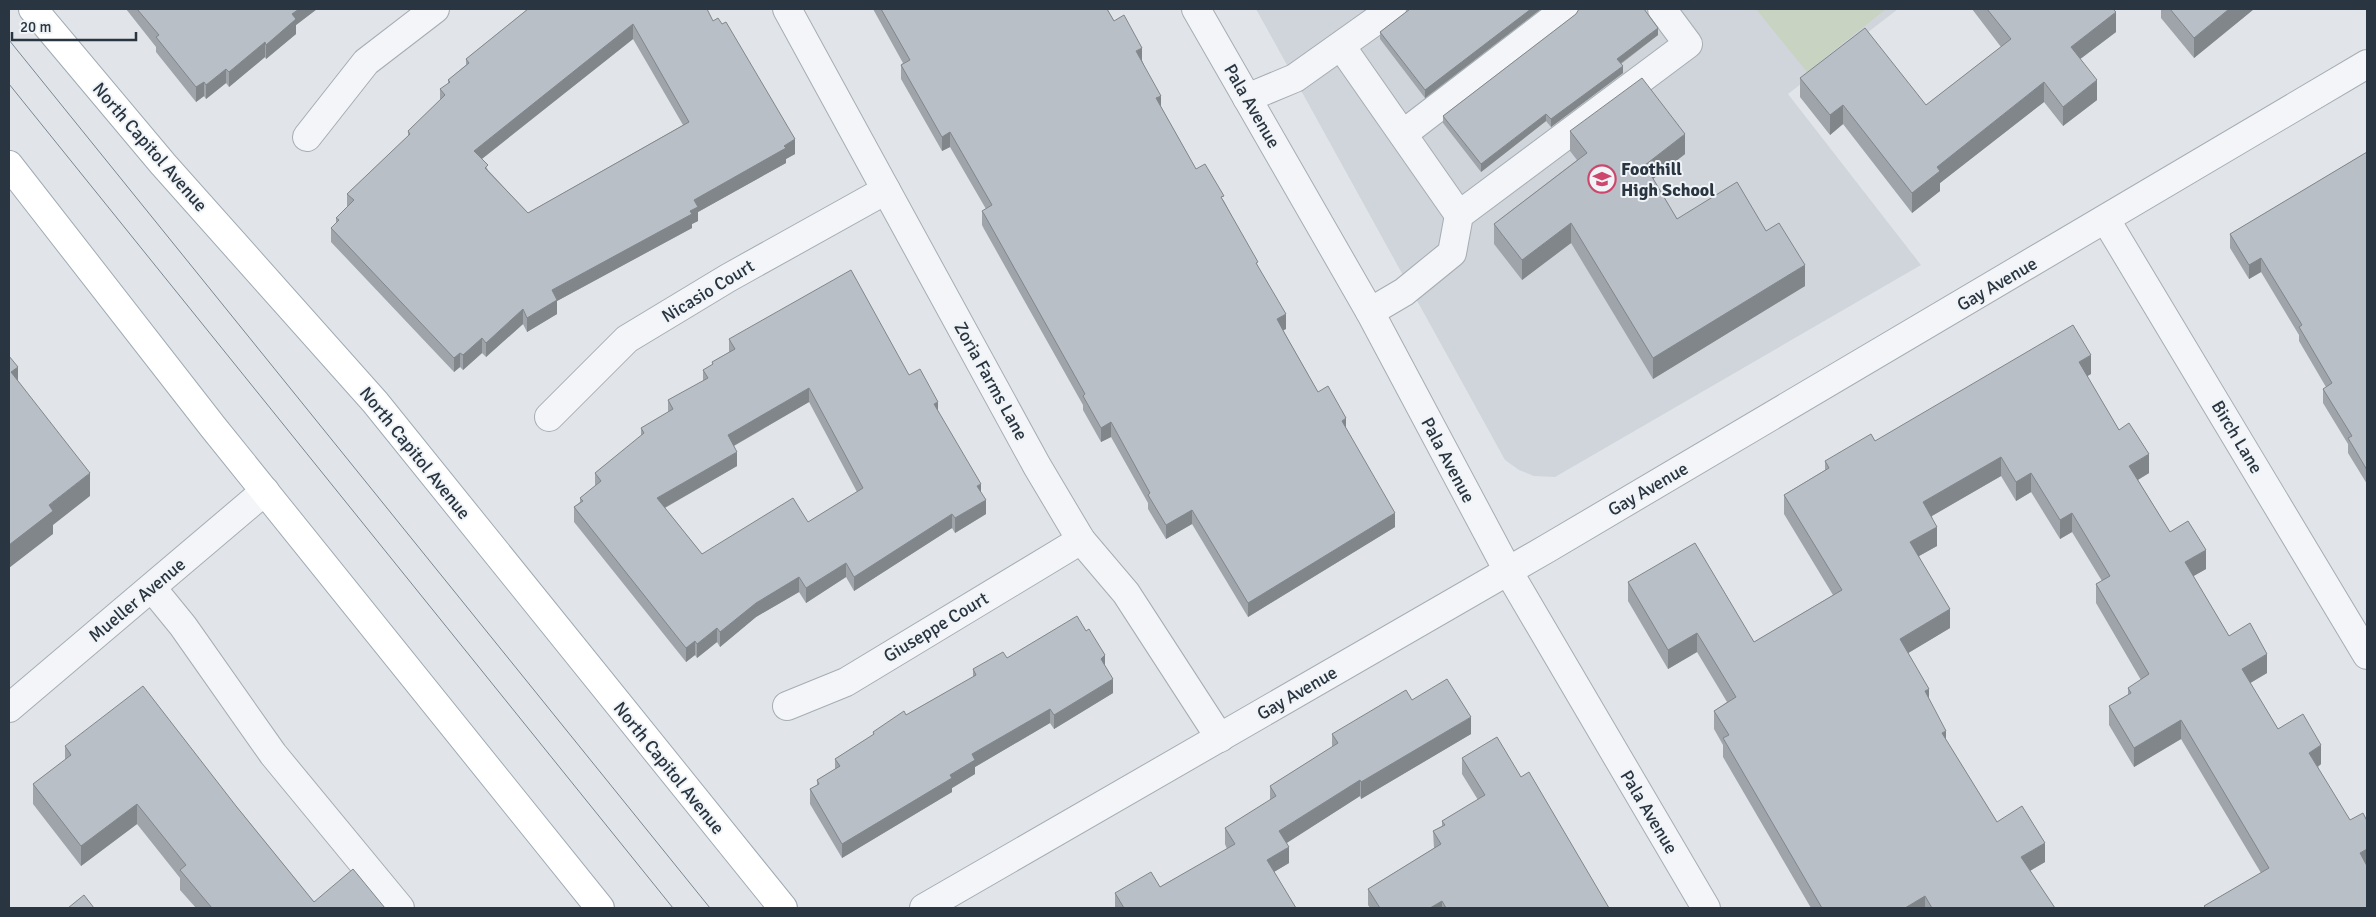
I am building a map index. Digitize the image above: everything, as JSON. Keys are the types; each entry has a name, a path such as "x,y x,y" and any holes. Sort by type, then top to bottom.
{"main road":[{"name":"North Capitol Avenue","path":"33,9 163,164 375,402 782,908"},
{"path":"9,165 265,491 600,908"}],"street":[{"path":"307,137 366,62 435,9"},
{"name":"Zoria Farms Lane","path":"787,9 1037,466 1081,540 1126,593 1220,738"},
{"name":"Pala Avenue","path":"1196,9 1370,312 1508,571 1706,908"},
{"path":"1247,98 1288,82 1392,9"},
{"path":"1402,134 1566,9"},
{"path":"1370,312 1404,292 1452,253 1459,216 1688,44 1662,9"},
{"path":"1341,46 1459,216"},
{"name":"Gay Avenue","path":"924,908 1508,571 2106,220 2367,64"},
{"name":"Nicasio Court","path":"549,417 627,339 728,278 886,190"},
{"name":"Birch Lane","path":"2106,220 2367,655"},
{"name":"Mueller Avenue","path":"9,708 265,491"},
{"name":"Giuseppe Court","path":"787,706 846,682 1081,540"},
{"path":"152,588 183,626 273,754 400,908"}],"shaded area":[{"name":"Foothill High School","path":"1256,9 1898,9 1788,94 1921,265 1555,477 1534,476 1519,470 1505,460"}],"green space":[{"path":"1756,9 1886,9 1807,72"}],"building":[{"path":"137,9 299,9 292,14 296,19 266,45 265,42 229,72 226,69 206,85 204,82 196,87 156,37 159,35"},
{"path":"528,9 707,9 713,21 718,18 722,24 726,22 795,139 784,146 786,148 694,200 698,207 690,211 692,214 552,290 557,300 527,318 523,309 486,343 482,338 463,355 460,353 454,358 331,228 339,220 336,218 354,200 347,194 410,134 408,131 445,95 440,89 469,63 466,59","holes":["633,24 689,122 528,213 485,168 488,165 474,151"]},
{"path":"881,9 1107,9 1114,21 1124,15 1142,48 1136,51 1161,96 1156,98 1196,169 1205,164 1224,196 1221,197 1286,314 1277,319 1285,334 1318,392 1328,386 1346,418 1342,421 1395,513 1248,603 1192,510 1166,525 1148,495 1150,493 1111,422 1101,428 1083,396 1085,394 982,211 992,205 950,132 942,137 901,65 910,60"},
{"path":"1410,9 1531,9 1425,90 1380,32"},
{"path":"1579,9 1644,9 1658,28 1617,59 1623,66 1551,119 1546,114 1481,164 1443,116 1576,14"},
{"path":"1987,9 2113,9 2116,12 2071,47 2097,80 2063,107 2044,82 1937,167 1940,171 1912,193 1843,105 1830,115 1800,78 1865,28 1926,105 2011,39"},
{"path":"2170,9 2229,9 2194,38"},
{"path":"1642,78 1685,134 1645,165 1677,219 1737,182 1766,231 1779,223 1805,265 1653,358 1571,223 1522,260 1494,224 1587,153 1570,131"},
{"path":"2367,152 2367,470 2348,438 2352,436 2323,389 2332,383 2299,327 2302,325 2261,258 2249,265 2230,234"},
{"path":"851,270 909,375 920,369 938,402 934,404 981,484 977,486 986,500 955,518 952,514 854,577 846,563 806,588 799,577 756,603 720,632 717,628 697,644 695,641 686,648 574,507 583,501 580,498 601,481 595,473 644,433 641,428 673,409 668,400 708,378 703,370 713,364 712,362 735,349 729,339","holes":["809,388 863,488 808,522 793,498 702,554 657,498 737,452 728,435"]},
{"path":"2073,325 2091,355 2079,362 2119,430 2129,423 2149,454 2129,466 2170,532 2188,521 2206,550 2185,562 2229,636 2250,623 2267,654 2242,669 2278,729 2303,714 2321,745 2309,753 2350,820 2363,813 2367,821 2367,849 2360,853 2367,866 2367,908 2206,908 2204,906 2269,868 2181,720 2134,748 2109,706 2131,693 2128,688 2149,674 2096,584 2110,576 2072,513 2060,520 2031,473 2016,482 2001,457 1923,502 1937,527 1910,542 1950,609 1900,639 1929,689 1925,691 1946,731 1942,733 1997,822 2022,806 2045,843 2021,857 2055,908 1932,908 1925,896 1905,908 1822,908 1723,738 1729,735 1714,711 1736,697 1697,633 1668,650 1628,582 1695,543 1754,642 1842,590 1784,495 1829,468 1825,461 1871,434 1875,441"},
{"path":"9,356 18,367 11,372 90,473 49,505 53,511 9,545"},
{"path":"1077,616 1086,631 1089,629 1105,655 1101,659 1113,679 1054,715 1050,709 972,754 975,760 950,775 952,778 842,844 810,789 819,784 817,780 840,766 835,759 874,734 873,732 904,711 906,715 976,675 973,669 1003,652 1007,658"},
{"path":"1447,679 1471,717 1361,782 1360,780 1279,831 1289,847 1267,860 1296,908 1124,908 1115,893 1151,872 1160,887 1235,844 1225,828 1276,796 1270,786 1338,743 1332,734 1406,690 1412,700"},
{"path":"143,686 236,806 314,902 353,869 385,908 212,908 180,870 186,865 137,804 81,846 33,784 71,755 65,746"},
{"path":"1497,737 1521,777 1529,772 1609,908 1446,908 1442,901 1430,908 1380,908 1368,889 1441,844 1433,831 1445,825 1442,821 1485,795 1462,758"},
{"path":"84,895 94,908 68,908"}],"tram line":[{"path":"9,40 710,908"},
{"path":"9,84 673,908"}],"place":[{"name":"Foothill High School","path":"1602,179"}]}
